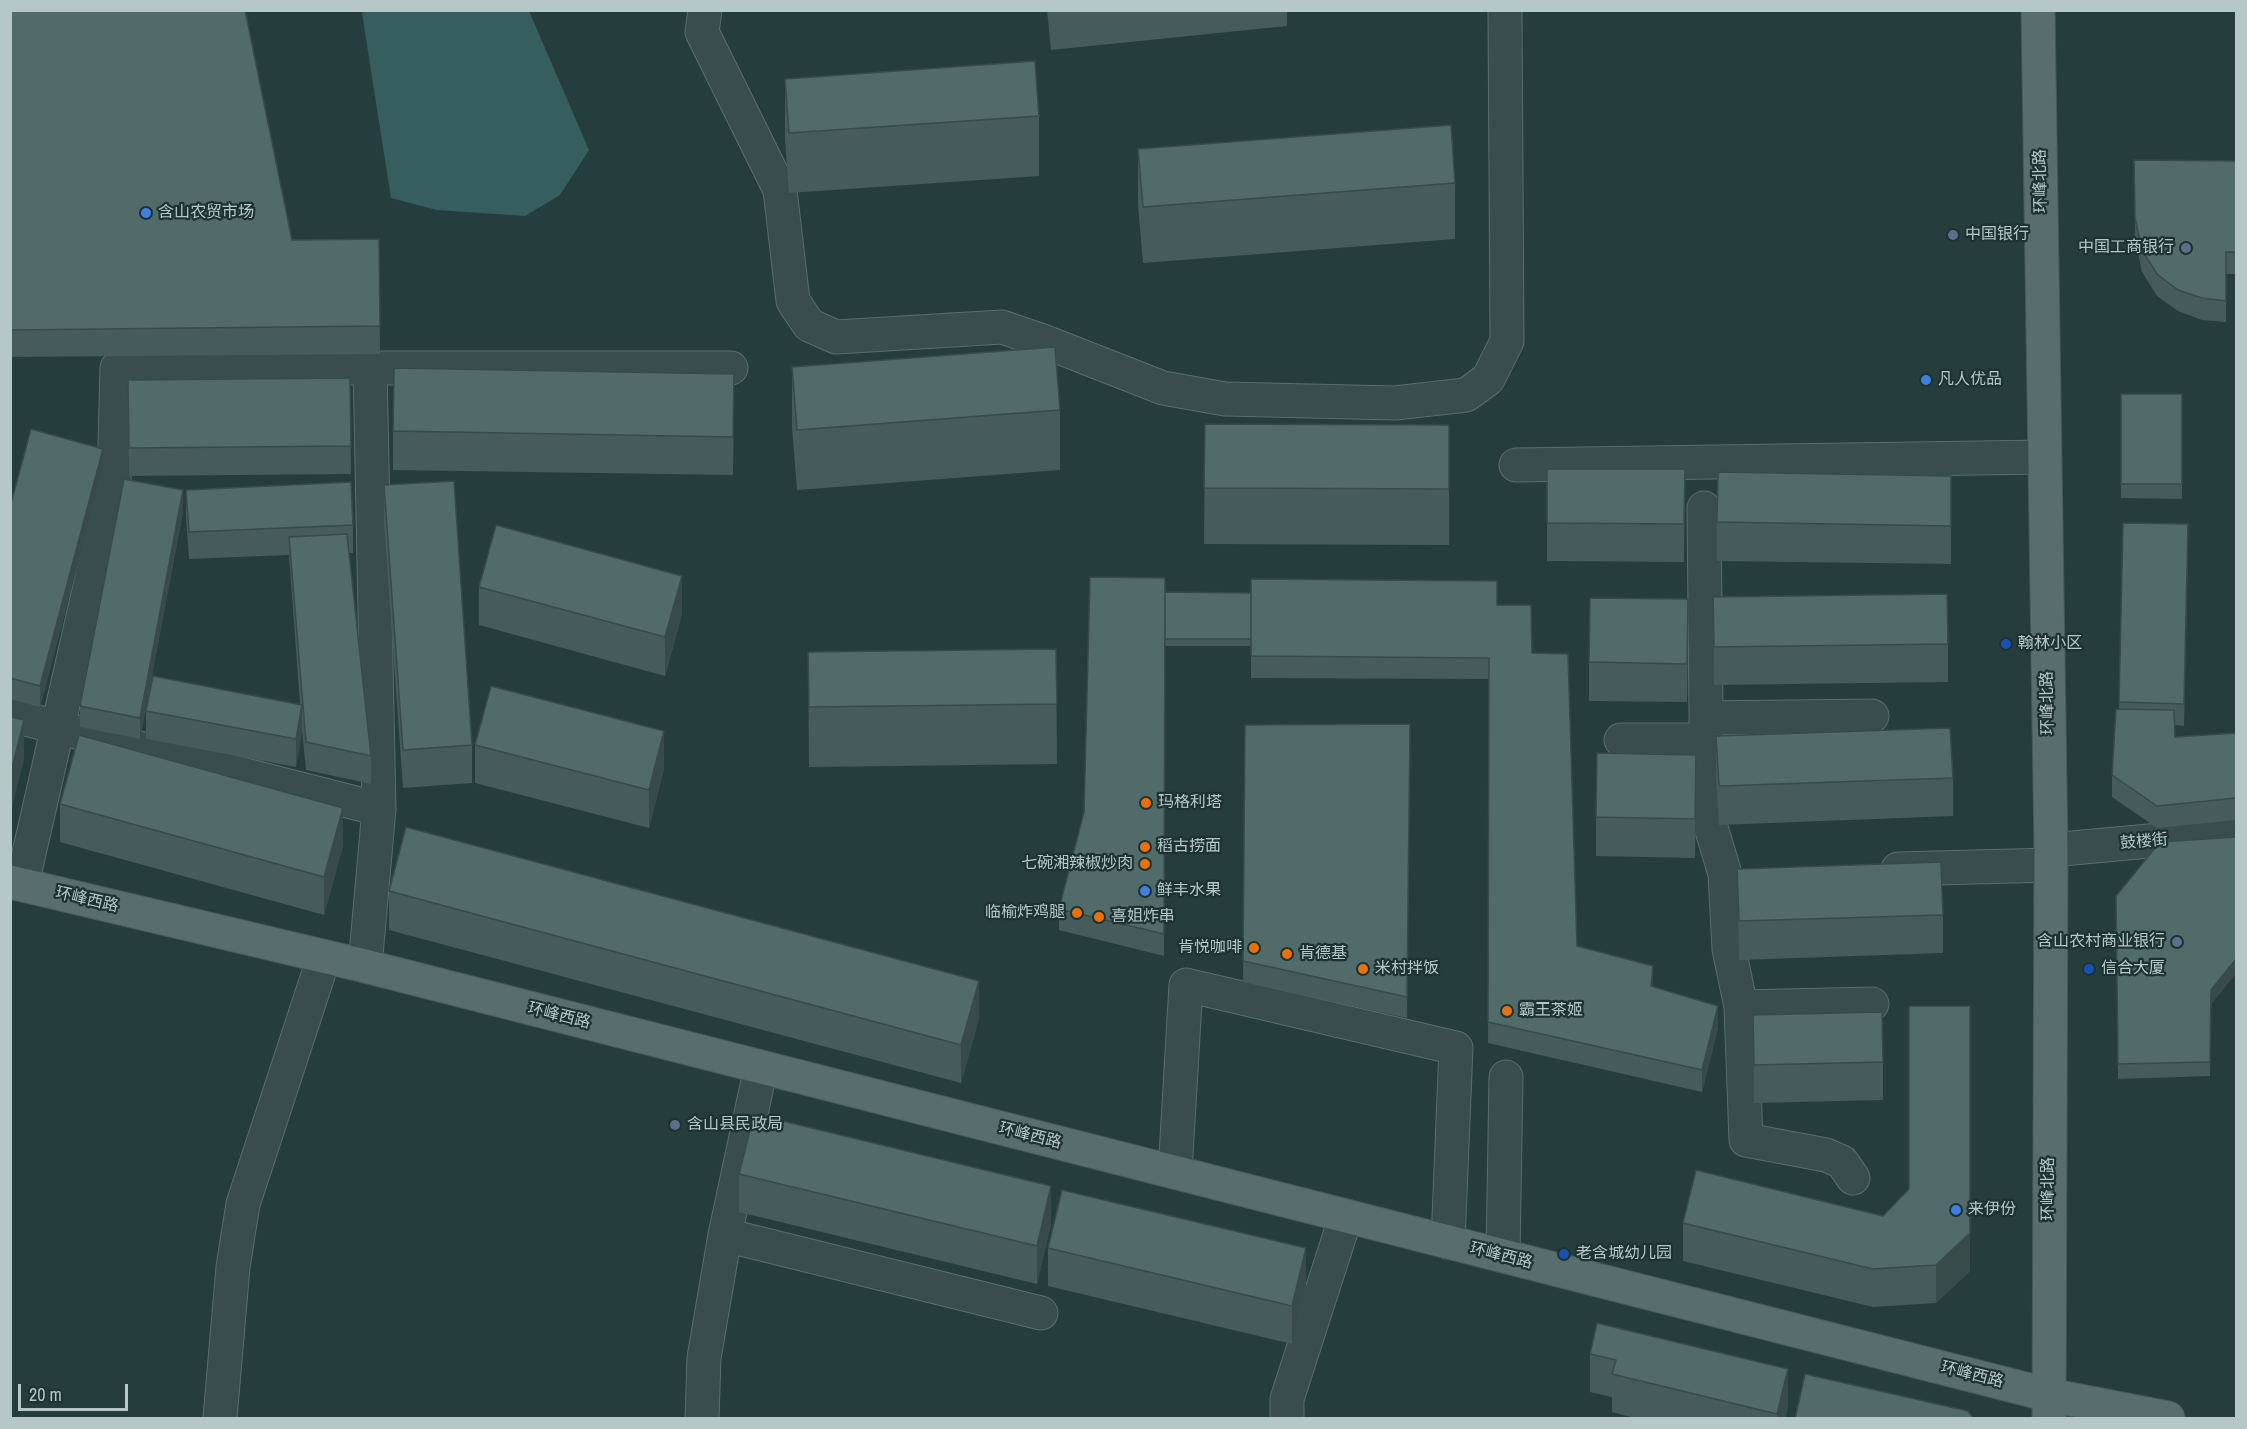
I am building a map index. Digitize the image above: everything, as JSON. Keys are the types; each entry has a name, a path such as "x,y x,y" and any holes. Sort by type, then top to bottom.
{"main road":[{"name":"环峰北路","path":"2038,10 2051,857 2049,1407"},
{"name":"环峰西路","path":"16,883 365,966 1503,1256 2049,1407 2168,1419"}],"street":[{"path":"705,10 702,32 780,190 793,301 809,325 836,337 1002,327 1163,388 1225,399 1395,403 1466,395 1488,379 1507,341 1505,10"},
{"path":"365,966 379,809 370,366"},
{"path":"16,883 58,726 114,481 117,368 370,366 731,368"},
{"path":"1516,465 2044,457"},
{"path":"1704,508 1707,814 1725,874 1729,949 1741,1007 1746,1140 1826,1155 1842,1162 1853,1178"},
{"path":"1704,597 1740,597"},
{"path":"10,715 379,809"},
{"path":"1622,740 1706,729 1872,717"},
{"name":"鼓楼街","path":"1864,870 2051,857 2236,833"},
{"path":"1725,874 1760,873"},
{"path":"220,1419 233,1267 243,1204 324,957"},
{"path":"1175,1172 1186,985 1456,1048 1448,1242"},
{"path":"1741,1007 1872,1004"},
{"path":"702,1419 705,1358 725,1234 761,1067"},
{"path":"1503,1256 1506,1077"},
{"path":"1287,1419 1287,1399 1346,1216"},
{"path":"725,1234 1041,1313"}],"water":[{"path":"368,10 529,11 589,150 560,195 525,216 437,210 391,198 362,13"}],"building":[{"name":"含山农贸市场","path":"10,10 245,10 292,240 379,239 380,326 10,330"},
{"path":"1035,61 1039,116 789,133 785,79"},
{"path":"1451,125 1455,183 1143,207 1138,149"},
{"name":"中国工商银行","path":"2134,160 2236,161 2236,252 2226,252 2226,301 2202,298 2178,290 2157,274 2142,250 2135,218"},
{"path":"1055,347 1060,410 797,430 792,367"},
{"path":"394,368 734,374 733,437 393,431"},
{"path":"350,378 351,446 129,448 128,380"},
{"path":"2121,394 2182,394 2182,484 2121,484"},
{"path":"1205,424 1449,425 1449,489 1204,488"},
{"path":"31,429 103,449 40,686 10,678 10,507"},
{"path":"1547,469 1685,469 1684,524 1547,523"},
{"path":"1718,472 1951,476 1951,526 1717,522"},
{"path":"124,479 183,490 140,718 80,706"},
{"path":"454,481 472,745 403,750 384,485"},
{"path":"351,482 353,525 189,532 186,490"},
{"path":"2123,523 2188,524 2184,704 2119,702"},
{"path":"496,525 682,576 665,637 479,587"},
{"path":"347,534 371,756 306,742 289,537"},
{"path":"1090,577 1165,578 1164,934 1059,909 1084,812"},
{"path":"1251,579 1497,581 1497,605 1531,605 1532,653 1568,654 1577,946 1653,966 1651,986 1718,1006 1702,1070 1488,1022 1489,658 1251,656"},
{"path":"1165,592 1251,593 1251,639 1165,639"},
{"path":"1947,594 1948,644 1714,647 1713,597"},
{"path":"1590,598 1688,599 1687,664 1589,662"},
{"path":"1056,649 1057,704 809,707 808,652"},
{"path":"153,676 302,705 296,739 146,711"},
{"path":"491,686 664,731 649,790 475,745"},
{"path":"2116,709 2174,710 2175,737 2236,733 2236,798 2157,806 2112,775"},
{"path":"10,717 24,720 10,776"},
{"path":"1410,724 1407,997 1243,961 1245,725"},
{"path":"1950,728 1953,778 1719,786 1716,736"},
{"path":"79,735 343,808 324,877 60,804"},
{"path":"1597,753 1696,755 1695,819 1596,817"},
{"path":"406,827 979,981 961,1045 389,891"},
{"name":"含山农村商业银行","path":"2236,837 2236,959 2211,990 2210,1062 2118,1064 2116,896 2160,842"},
{"path":"1941,862 1943,915 1739,921 1737,869"},
{"path":"1909,1006 1970,1006 1970,1233 1936,1265 1873,1269 1683,1223 1696,1170 1883,1216 1909,1189"},
{"path":"1882,1012 1883,1062 1754,1065 1753,1015"},
{"path":"754,1114 1051,1186 1037,1246 739,1174"},
{"path":"1062,1190 1306,1248 1292,1306 1048,1248"},
{"path":"1597,1323 1788,1369 1777,1414 1612,1374 1616,1360 1590,1354"},
{"path":"1805,1374 1968,1411 1974,1419 1795,1419"}],"place":[{"name":"含山农贸市场","path":"146,213"},
{"name":"中国银行","path":"1953,235"},
{"name":"中国工商银行","path":"2186,248"},
{"name":"凡人优品","path":"1926,380"},
{"name":"翰林小区","path":"2006,644"},
{"name":"玛格利塔","path":"1146,803"},
{"name":"稻古捞面","path":"1145,847"},
{"name":"七碗湘辣椒炒肉","path":"1145,864"},
{"name":"鲜丰水果","path":"1145,891"},
{"name":"临榆炸鸡腿","path":"1077,913"},
{"name":"喜姐炸串","path":"1099,917"},
{"name":"含山农村商业银行","path":"2177,942"},
{"name":"肯悦咖啡","path":"1254,948"},
{"name":"肯德基","path":"1287,954"},
{"name":"米村拌饭","path":"1363,969"},
{"name":"信合大厦","path":"2089,969"},
{"name":"霸王茶姬","path":"1507,1011"},
{"name":"含山县民政局","path":"675,1125"},
{"name":"来伊份","path":"1956,1210"},
{"name":"老含城幼儿园","path":"1564,1254"}]}
